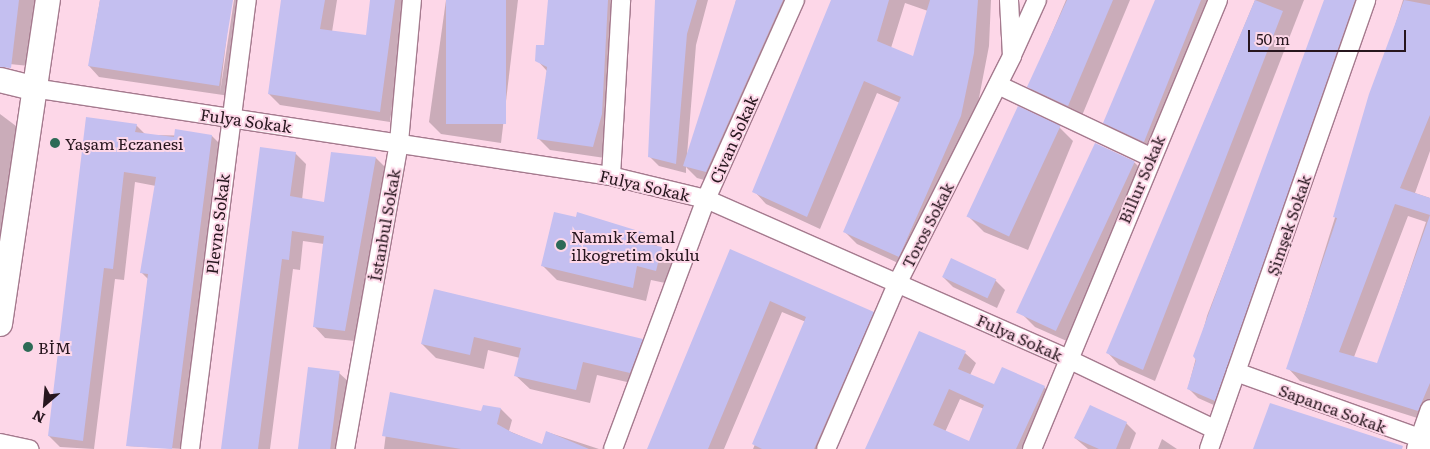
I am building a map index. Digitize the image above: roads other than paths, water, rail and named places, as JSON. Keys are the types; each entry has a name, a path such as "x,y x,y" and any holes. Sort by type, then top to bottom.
{"main road":[{"path":"0,324 33,88 48,0"},
{"path":"0,80 33,88"}],"street":[{"name":"Plevne Sokak","path":"190,449 230,118 247,0"},
{"name":"İstanbul Sokak","path":"345,449 399,142 412,0"},
{"path":"610,176 621,0"},
{"name":"Civan Sokak","path":"613,449 706,199 795,0"},
{"name":"Toros Sokak","path":"826,449 898,282 1012,56 1009,0"},
{"path":"1012,56 1037,0"},
{"name":"Billur Sokak","path":"1066,358 1218,0"},
{"name":"Şimşek Sokak","path":"1209,449 1214,430 1366,0"},
{"path":"998,85 1150,157"},
{"name":"Fulya Sokak","path":"33,88 399,142 610,176 706,199 898,282 1066,358 1214,430"},
{"path":"1032,449 1066,358"},
{"name":"Sapanca Sokak","path":"1236,372 1422,444"},
{"path":"1422,444 1430,410"},
{"path":"0,443 29,449"}],"place":[{"name":"Yaşam Eczanesi","path":"55,143"},
{"name":"Namık Kemal ilkogretim okulu","path":"561,245"},
{"name":"BİM","path":"28,347"}]}
